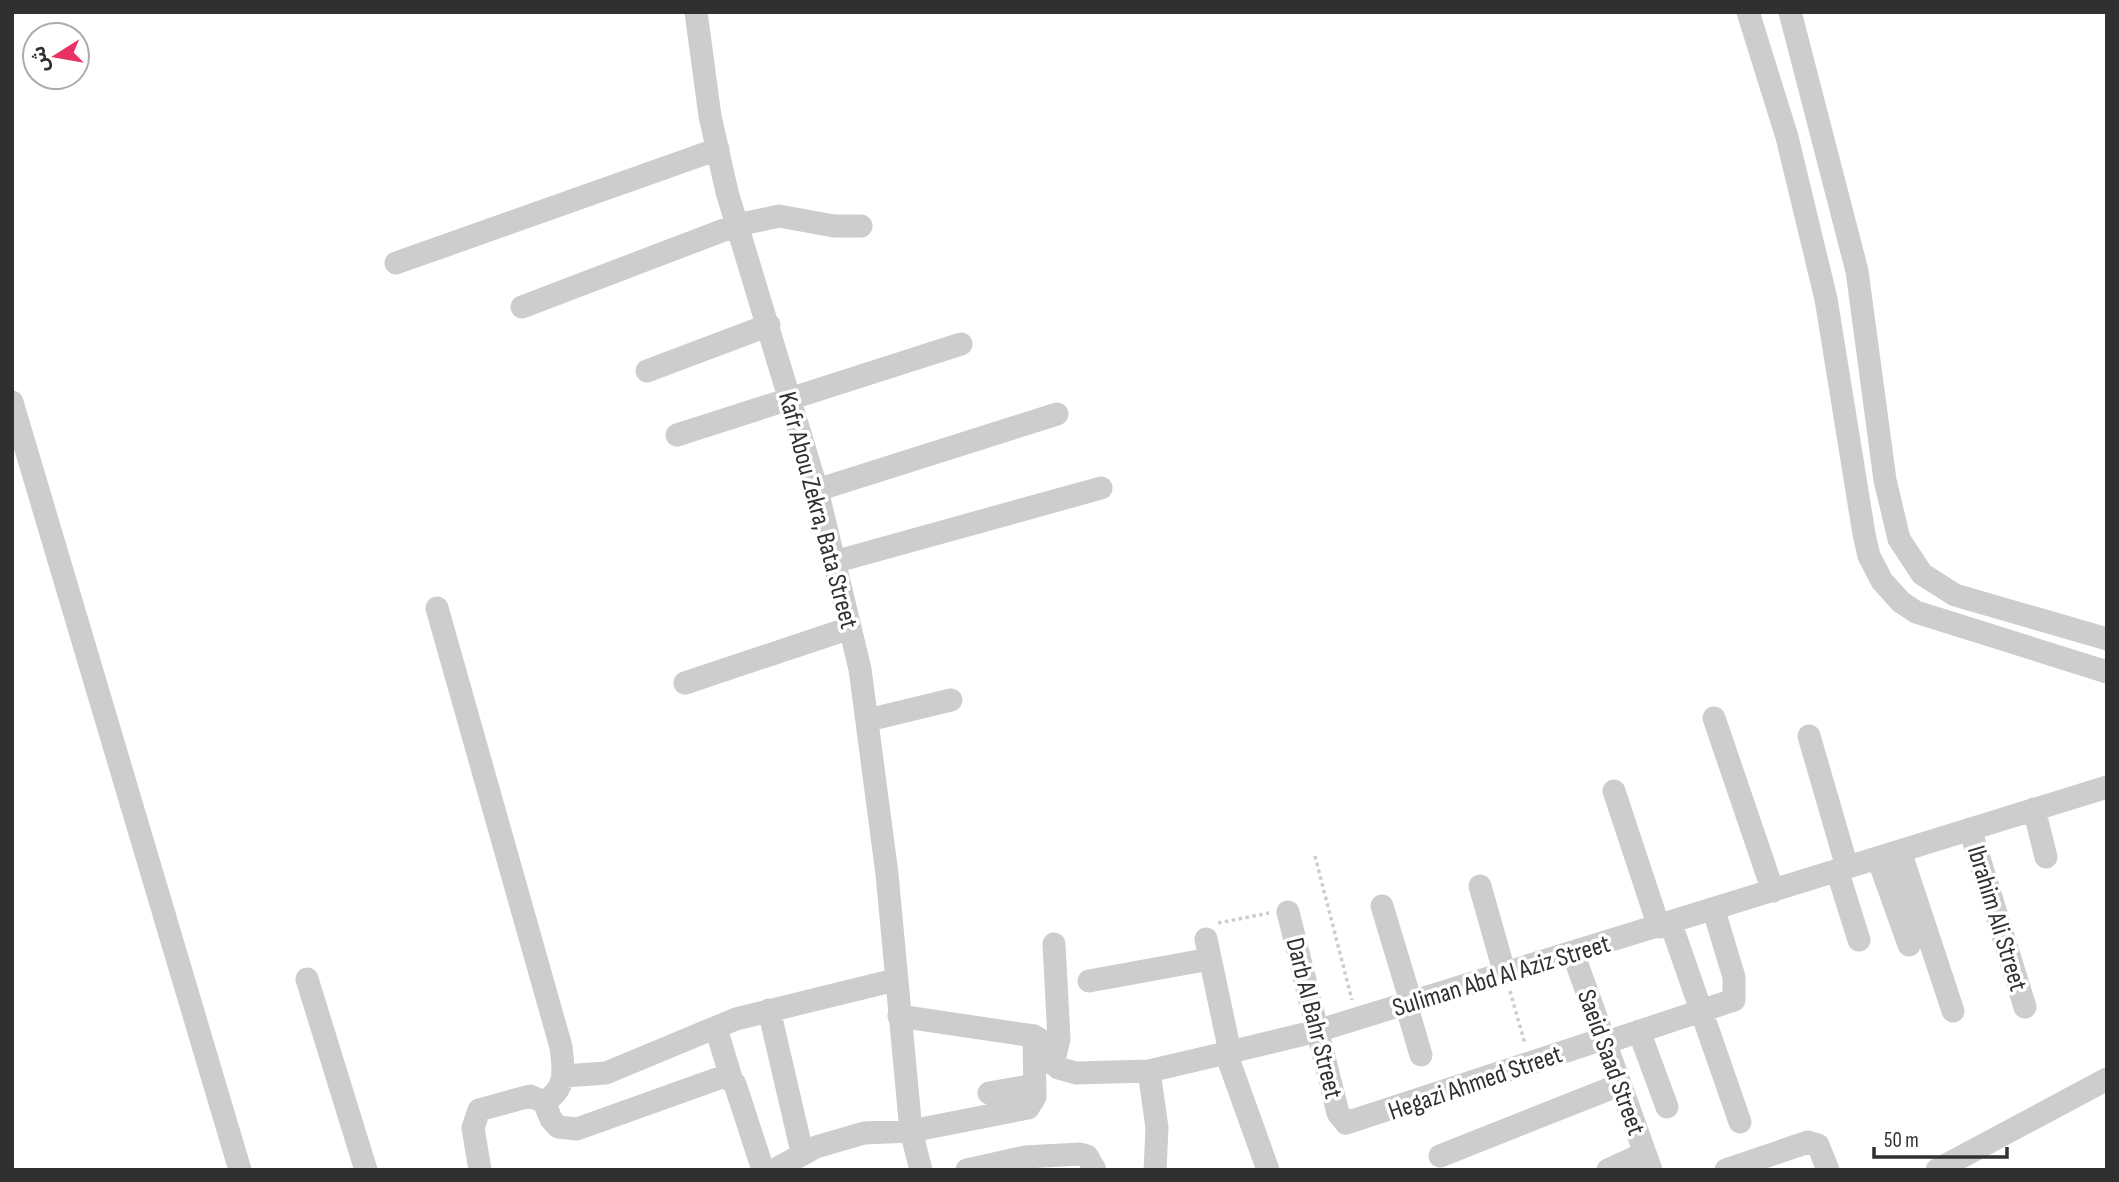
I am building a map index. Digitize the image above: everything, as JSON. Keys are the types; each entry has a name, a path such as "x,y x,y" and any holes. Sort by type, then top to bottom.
{"street":[{"name":"Kafr Abou Zekra, Bata Street","path":"696,12 718,149 737,225 817,490 850,628 868,720 911,1131 921,1170"},
{"path":"1748,12 1799,183 1836,351 1864,534 1869,555 1882,581 1901,602 1933,620 2107,672"},
{"path":"1790,12 1857,271 1885,480 1899,539 1922,574 1955,595 2107,639"},
{"path":"396,263 718,149"},
{"path":"522,307 737,225 779,216 834,226 861,226"},
{"path":"647,371 769,325"},
{"path":"677,435 961,344"},
{"path":"12,402 240,1170"},
{"path":"817,490 1057,414"},
{"path":"834,562 1101,488"},
{"path":"437,608 561,1047 564,1076 558,1092 544,1102"},
{"path":"685,683 850,628"},
{"path":"868,720 951,700"},
{"path":"1714,718 1773,891"},
{"path":"1809,736 1859,940"},
{"name":"Suliman Abd Al Aziz Street","path":"1053,1063 1076,1073 1149,1070 1317,1031 1504,971 1714,911 2107,787"},
{"path":"1614,791 1700,1009 1741,1122"},
{"path":"2034,809 2046,857"},
{"name":"Ibrahim Ali Street","path":"1970,829 2025,1007"},
{"path":"1889,854 1909,945"},
{"path":"1889,854 1953,1011"},
{"path":"1480,886 1504,971"},
{"path":"1382,905 1421,1055"},
{"name":"Hegazi Ahmed Street","path":"1346,1123 1530,1063 1639,1031 1700,1009 1728,1003 1735,995 1734,977 1714,911"},
{"name":"Darb Al Bahr Street","path":"1288,912 1338,1113 1346,1123"},
{"path":"1053,1063 1058,1048 1059,1029 1054,944"},
{"path":"1089,981 1208,949 1228,1052 1268,1170"},
{"name":"Saeid Saad Street","path":"1573,953 1648,1162"},
{"path":"307,979 366,1170"},
{"path":"564,1076 606,1073 620,1069 716,1028 769,1010 895,980"},
{"path":"769,1010 802,1152"},
{"path":"899,1016 1034,1036 1042,1041 1053,1063"},
{"path":"716,1028 763,1170"},
{"path":"1639,1031 1667,1107"},
{"path":"774,1170 802,1152 864,1133 911,1131 1028,1108 1035,1097 1034,1036"},
{"path":"1149,1070 1157,1121 1152,1169"},
{"path":"480,1170 472,1128 479,1110 530,1096 544,1102 551,1119 558,1127 577,1129 721,1076 732,1081"},
{"path":"1937,1170 2107,1079"},
{"path":"989,1093 1035,1086"},
{"path":"1440,1156 1619,1086"},
{"path":"1726,1170 1776,1161 1802,1142 1818,1145 1828,1170"},
{"path":"967,1170 1025,1157 1080,1154 1087,1156 1095,1170"},
{"path":"1608,1170 1648,1162"}],"path":[{"path":"1315,856 1357,1018"},
{"path":"1208,949 1207,929 1213,924 1288,912"},
{"path":"1504,971 1530,1063"}]}
